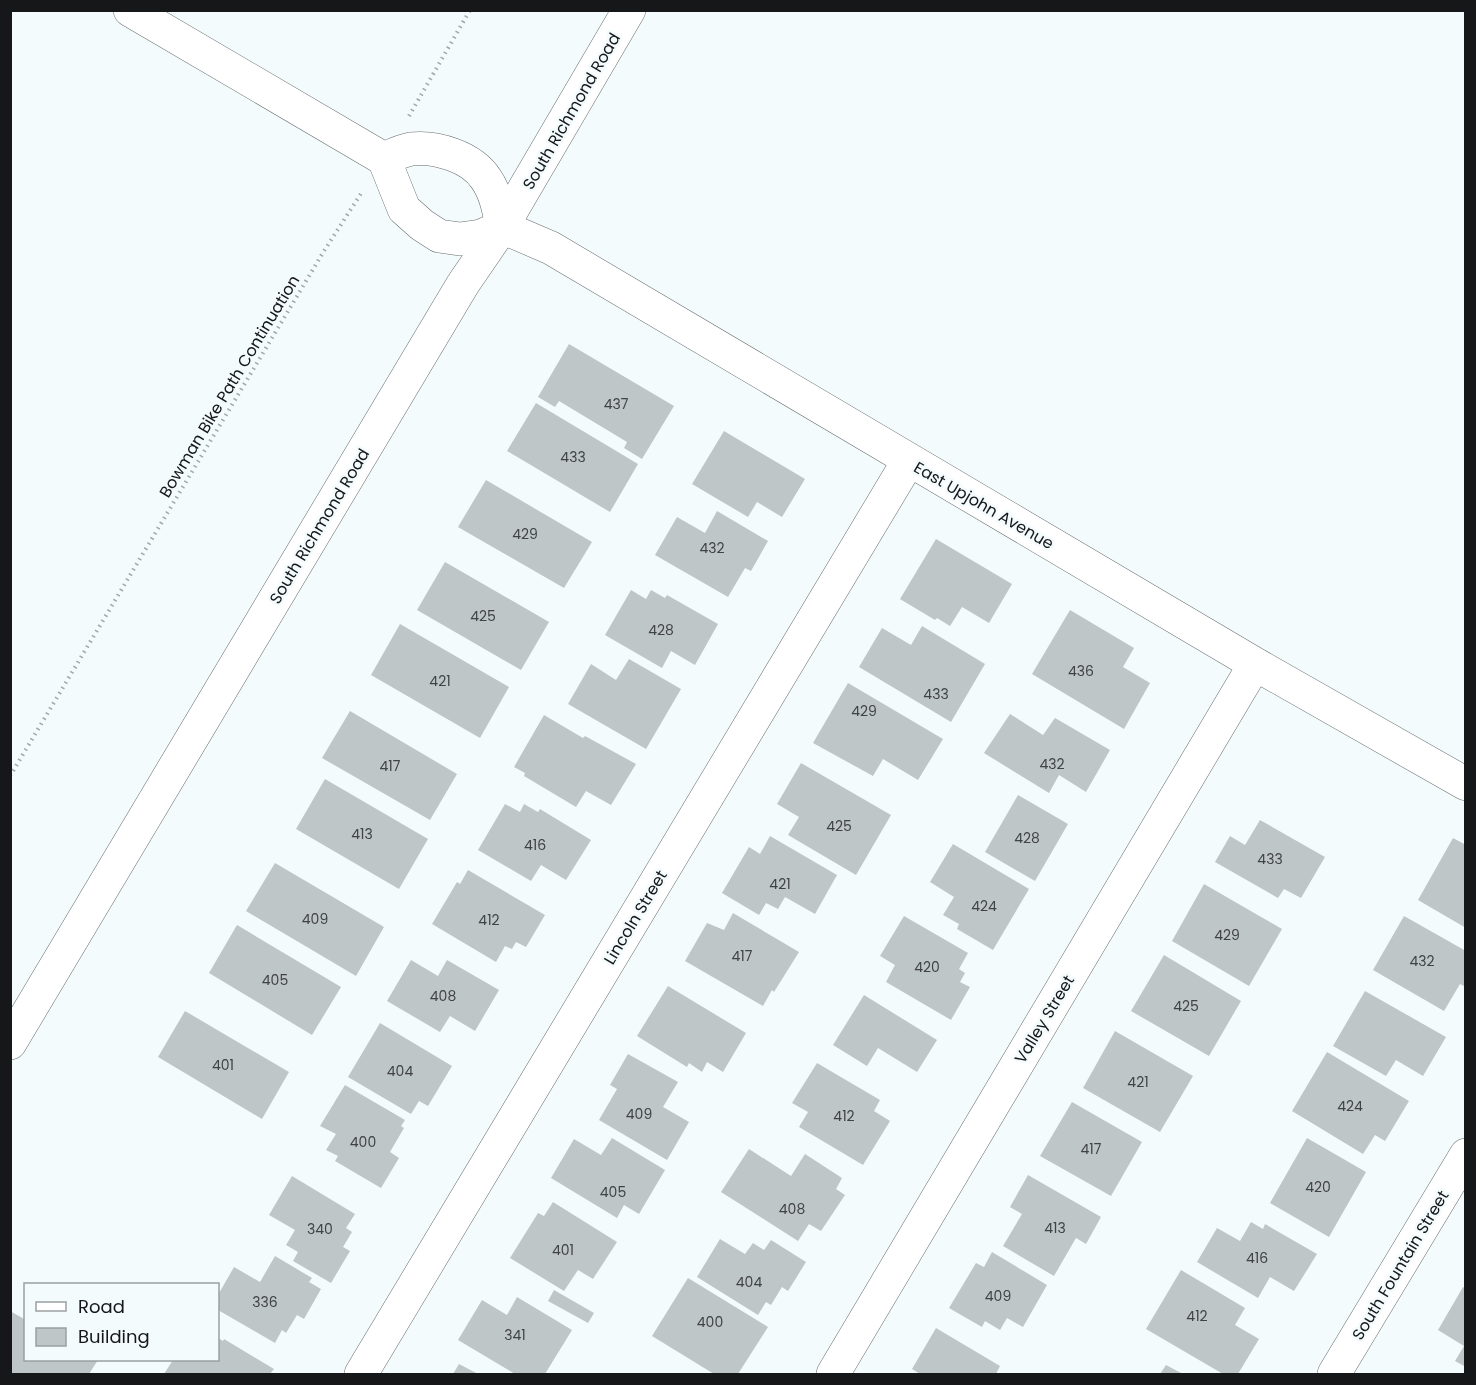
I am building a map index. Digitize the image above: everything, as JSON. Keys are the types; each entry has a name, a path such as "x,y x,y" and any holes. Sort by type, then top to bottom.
{"street":[{"path":"130,10 384,159 404,209 439,236 460,239 481,236 502,227 498,207 485,176 460,158 429,150 412,149 384,159"},
{"name":"South Richmond Road","path":"10,1043 463,284 502,227 629,10"},
{"name":"East Upjohn Avenue","path":"502,227 548,246 1256,664 1466,784"},
{"name":"Lincoln Street","path":"361,1374 909,460"},
{"name":"Valley Street","path":"833,1374 1256,664"},
{"name":"South Fountain Street","path":"1334,1374 1466,1155"}],"path":[{"name":"Bowman Bike Path Continuation","path":"10,776 324,251 384,159 470,10"}],"building":[{"path":"569,344 674,406 642,459 624,448 627,442 559,401 555,407 538,397"},
{"path":"536,403 638,464 610,512 507,451"},
{"path":"724,431 805,479 782,517 757,502 748,517 692,484"},
{"path":"486,480 592,542 564,588 458,527"},
{"path":"717,511 768,541 751,571 745,568 728,597 655,555 677,517 705,533"},
{"path":"936,539 1012,584 989,623 962,607 950,626 937,618 935,620 900,599"},
{"path":"445,562 549,622 521,670 417,610"},
{"path":"631,590 646,599 651,590 665,598 667,595 718,624 695,665 671,651 662,668 605,635"},
{"path":"1070,610 1134,648 1123,667 1150,683 1124,729 1032,674"},
{"path":"400,624 509,687 480,738 371,675"},
{"path":"922,626 985,664 951,722 859,667 882,628 911,645"},
{"path":"629,659 681,689 646,749 568,704 591,664 616,680"},
{"path":"848,683 943,739 918,780 883,759 873,776 813,743"},
{"path":"350,711 457,774 430,820 322,758"},
{"path":"1010,714 1043,735 1055,718 1110,750 1086,792 1059,775 1049,793 984,753"},
{"path":"544,715 583,738 585,736 636,764 611,805 586,791 576,807 524,776 525,773 514,767"},
{"path":"801,763 891,815 856,875 788,835 799,817 777,804"},
{"path":"325,779 428,839 399,889 296,829"},
{"path":"1018,795 1068,824 1035,881 985,852"},
{"path":"505,804 520,812 524,804 538,812 540,809 591,840 566,880 541,865 531,881 478,850"},
{"path":"1260,820 1325,857 1301,898 1284,889 1278,898 1215,862 1230,836 1245,845"},
{"path":"770,836 837,875 815,914 785,897 778,909 766,903 759,915 722,893 749,847 760,854"},
{"path":"1453,838 1466,845 1466,928 1418,900"},
{"path":"953,844 1029,889 993,950 957,929 959,924 943,915 954,897 930,882"},
{"path":"275,863 384,927 356,976 246,911"},
{"path":"468,870 545,915 526,947 516,942 512,949 505,946 496,962 432,924 457,882 460,884"},
{"path":"1204,884 1282,929 1249,986 1172,941"},
{"path":"733,913 799,952 763,1006 685,961 707,923 724,930"},
{"path":"904,916 968,953 959,969 965,973 960,982 970,987 951,1020 886,982 895,965 880,956"},
{"path":"1404,916 1466,951 1466,987 1460,984 1444,1011 1373,970"},
{"path":"237,925 341,987 312,1035 209,973"},
{"path":"1164,955 1241,1001 1209,1056 1131,1011"},
{"path":"411,960 438,976 447,960 499,990 475,1031 450,1016 440,1032 387,1001"},
{"path":"668,986 746,1033 723,1072 707,1062 702,1072 689,1063 687,1067 637,1036"},
{"path":"1365,991 1446,1037 1423,1076 1396,1060 1386,1076 1333,1046"},
{"path":"864,995 937,1040 917,1072 878,1048 867,1066 833,1045"},
{"path":"185,1011 289,1072 262,1119 158,1057"},
{"path":"380,1023 452,1066 428,1106 419,1101 411,1114 348,1077"},
{"path":"1115,1031 1193,1076 1160,1132 1083,1088"},
{"path":"1327,1052 1409,1101 1385,1141 1375,1135 1363,1154 1292,1111"},
{"path":"628,1054 678,1082 663,1107 689,1122 667,1160 599,1120 617,1089 610,1085"},
{"path":"817,1063 880,1100 874,1111 890,1121 863,1165 799,1127 808,1112 792,1103"},
{"path":"345,1085 405,1120 401,1126 404,1128 390,1152 399,1158 381,1188 335,1161 338,1156 326,1150 336,1134 320,1126"},
{"path":"1072,1102 1142,1142 1111,1196 1040,1156"},
{"path":"612,1138 665,1170 639,1214 624,1205 617,1218 551,1178 574,1139 601,1155"},
{"path":"1307,1138 1366,1172 1329,1237 1270,1203"},
{"path":"749,1149 791,1176 805,1154 842,1178 836,1189 845,1195 821,1231 809,1224 798,1241 721,1192"},
{"path":"1028,1175 1101,1217 1086,1244 1076,1238 1054,1276 1003,1246 1022,1214 1010,1207"},
{"path":"292,1176 355,1214 346,1228 352,1232 343,1247 350,1251 331,1283 293,1261 298,1252 286,1245 295,1230 269,1215"},
{"path":"553,1202 617,1242 593,1279 578,1270 564,1291 510,1258 538,1213 544,1216"},
{"path":"1251,1222 1263,1229 1265,1224 1317,1254 1294,1291 1270,1277 1258,1298 1197,1262 1217,1228 1240,1241"},
{"path":"720,1239 745,1254 753,1243 764,1250 771,1240 806,1262 788,1291 782,1287 771,1305 766,1302 758,1315 697,1277"},
{"path":"992,1252 1047,1285 1023,1327 1007,1318 1000,1330 985,1321 982,1327 949,1308 976,1263 984,1267"},
{"path":"275,1256 312,1278 309,1282 321,1289 304,1319 297,1315 286,1333 282,1330 275,1343 219,1311 219,1293 234,1267 260,1282"},
{"path":"1181,1270 1245,1308 1235,1325 1259,1339 1238,1374 1223,1374 1146,1329"},
{"path":"688,1278 768,1327 738,1374 714,1374 652,1336"},
{"path":"1463,1287 1466,1289 1466,1367 1455,1361 1464,1346 1438,1330"},
{"path":"554,1290 594,1313 588,1323 548,1301"},
{"path":"517,1297 572,1330 545,1374 515,1374 458,1340 482,1300 507,1315"},
{"path":"10,1311 24,1319 24,1361 97,1361 89,1374 10,1373"},
{"path":"936,1328 1000,1366 996,1374 920,1374 912,1369"},
{"path":"219,1339 223,1341 224,1339 274,1369 270,1374 164,1374 172,1361 219,1361"},
{"path":"459,1364 478,1374 453,1374"},
{"path":"1166,1365 1183,1374 1160,1374"}]}
